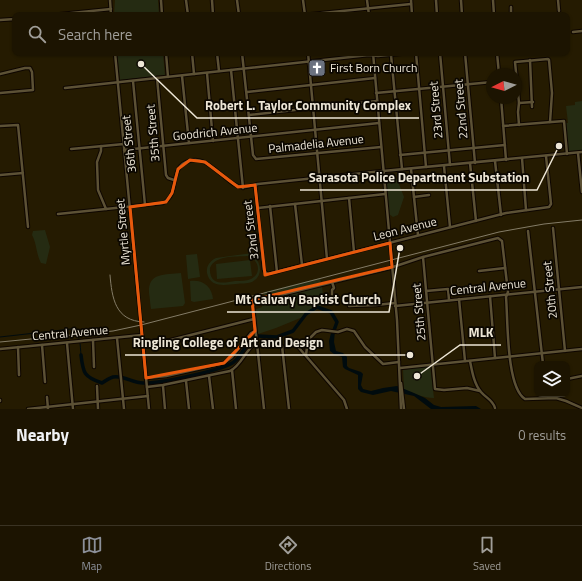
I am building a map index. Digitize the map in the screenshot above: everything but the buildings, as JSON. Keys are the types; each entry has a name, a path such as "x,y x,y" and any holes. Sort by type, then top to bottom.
{"street":[{"path":"92,12 110,10 110,0"},
{"path":"161,0 162,12"},
{"path":"186,0 188,12"},
{"path":"212,0 214,12"},
{"path":"237,0 239,12"},
{"path":"304,0 304,12"},
{"path":"367,0 369,12"},
{"path":"411,0 412,12"},
{"path":"436,0 437,12"},
{"path":"461,0 462,12"},
{"path":"493,0 494,12"},
{"path":"558,0 558,11"},
{"path":"331,12 411,4"},
{"path":"510,7 511,12"},
{"path":"0,20 12,19"},
{"path":"573,32 582,31"},
{"name":"Myrtle Street","path":"115,56 149,409"},
{"path":"166,56 168,77"},
{"path":"192,56 194,74"},
{"path":"217,56 219,71"},
{"path":"242,56 251,137"},
{"path":"308,56 327,259"},
{"path":"65,88 357,56"},
{"path":"373,56 403,409"},
{"path":"391,56 402,170"},
{"path":"416,56 426,167"},
{"name":"23rd Street","path":"440,56 450,165"},
{"name":"22nd Street","path":"465,56 475,163"},
{"path":"497,56 498,68"},
{"path":"516,68 515,62 548,59 552,93 550,122"},
{"path":"530,60 532,107"},
{"path":"0,74 30,68 32,72 33,90 0,93"},
{"name":"32nd Street","path":"231,70 243,188"},
{"path":"207,73 213,141"},
{"path":"182,76 188,143"},
{"name":"35th Street","path":"157,78 167,177 174,180"},
{"path":"247,92 375,78"},
{"name":"36th Street","path":"132,81 145,206"},
{"path":"376,93 486,82"},
{"path":"249,114 377,101"},
{"path":"522,103 532,102"},
{"path":"501,104 506,160"},
{"path":"519,104 519,125"},
{"path":"503,126 564,122 567,154"},
{"name":"Goodrich Avenue","path":"124,150 379,123"},
{"path":"0,126 18,125 28,227"},
{"name":"Palmadelia Avenue","path":"251,137 254,158 259,160 381,146"},
{"path":"71,149 124,144"},
{"path":"400,155 505,145"},
{"path":"101,146 97,162 98,190 106,210"},
{"path":"58,214 161,204 168,200 172,193 174,180 181,165 190,160 205,162 235,185 243,188 255,185 320,177 580,153 582,192"},
{"name":"Leon Avenue","path":"267,273 277,272 500,215 550,206 546,156"},
{"path":"522,158 526,210"},
{"path":"495,161 500,215"},
{"path":"470,163 476,221"},
{"path":"444,166 450,227"},
{"path":"411,169 418,235"},
{"path":"0,175 23,173"},
{"name":"32nd Street","path":"255,185 264,270 267,273"},
{"path":"258,208 385,194"},
{"path":"414,197 429,195"},
{"path":"349,198 354,252"},
{"path":"295,204 302,265"},
{"path":"270,206 277,272"},
{"name":"20th Street","path":"553,228 565,351"},
{"path":"528,231 543,361"},
{"path":"264,409 252,304 256,299 272,297 392,267 423,257 498,238 502,241 505,268 512,376 522,397 526,400 541,397"},
{"name":"25th Street","path":"423,257 435,390 467,388 480,391"},
{"path":"479,270 505,268"},
{"path":"332,282 334,288 332,290 332,296"},
{"name":"Central Avenue","path":"349,306 376,306 427,302 582,287"},
{"path":"426,291 448,289 449,300"},
{"path":"490,296 495,358"},
{"path":"459,299 464,361"},
{"path":"143,346 254,319"},
{"path":"306,355 308,342 319,330 335,332 347,329 356,333 365,347 383,364 399,362"},
{"path":"146,379 224,363 232,357 251,333 255,331"},
{"name":"Central Avenue","path":"0,349 142,335"},
{"path":"117,338 124,409"},
{"path":"93,340 94,367"},
{"path":"293,341 344,400 347,409"},
{"path":"147,387 186,381 232,370 242,359 248,349 256,342"},
{"path":"67,343 73,409"},
{"path":"42,345 45,382"},
{"path":"282,346 289,409"},
{"path":"18,347 19,375"},
{"path":"400,368 582,349"},
{"path":"470,361 475,380 480,391 493,403 496,408"},
{"path":"232,370 236,409"},
{"path":"209,376 213,409"},
{"path":"570,378 582,376"},
{"path":"186,381 189,409"},
{"path":"163,385 165,409"},
{"path":"96,386 98,409"},
{"path":"28,409 148,396"},
{"path":"47,397 48,408"},
{"path":"551,397 561,399 582,408"}],"highlighted area":[{"path":"190,160 205,162 238,187 255,185 265,275 390,243 392,267 252,300 255,331 224,363 146,378 130,207 166,202 172,193 178,169"}],"green space":[{"path":"115,0 158,0 159,12 114,12"},
{"path":"117,56 163,56 165,75 120,80"},
{"path":"582,101 582,151 568,152 566,123 568,123 566,106 575,105 575,102"},
{"path":"389,175 397,179 404,197 398,215 393,217 389,214 386,191 386,177"},
{"path":"45,230 50,247 46,264 41,263 32,235 33,231"},
{"path":"259,252 259,255 253,256 260,266 260,273 256,279 250,283 223,285 215,283 209,278 207,268 216,258","holes":["231,257 251,257 258,266 257,273 251,279 222,283 215,281 210,274 210,268 216,261"]},
{"path":"197,254 200,277 188,279 186,255"},
{"path":"250,260 252,276 217,279 216,264"},
{"path":"181,273 185,303 183,306 151,309 149,286 151,281 159,276"},
{"path":"320,278 321,283 264,298 264,292"},
{"path":"190,281 199,281 206,285 211,291 213,299 194,302 191,301"},
{"path":"322,286 324,303 315,311 258,334 256,330 254,310 262,307 261,301"},
{"path":"430,365 434,398 404,391 403,370"}],"shaded area":[{"path":"332,329 335,330 334,342 336,351 343,353 347,357 347,366 349,368 363,374 361,385 363,389 371,391 397,386 425,398 434,405 441,407 476,406 481,409 431,409 414,396 391,391 373,395 361,392 358,389 358,375 345,369 343,367 342,357 330,351 329,341"}],"waterway":[{"path":"257,336 277,337 293,331 306,314 317,307 331,312 337,322 333,333"},
{"path":"0,337 71,329 77,333 81,355"},
{"path":"81,355 84,370 91,379 102,383 112,377 117,377 139,383 151,383 191,376 229,365 235,361 254,338"}],"railway":[{"path":"0,342 113,331 499,232 544,224 582,220"},
{"path":"110,275 114,300 121,313 134,321 144,322"}],"place":[{"name":"Robert L. Taylor Community Complex","path":"141,64"},
{"name":"First Born Church","path":"317,68"},
{"name":"Sarasota Police Department Substation","path":"559,146"},
{"name":"Mt Calvary Baptist Church","path":"400,248"},
{"name":"Ringling College of Art and Design","path":"410,355"},
{"name":"MLK","path":"417,376"}]}
